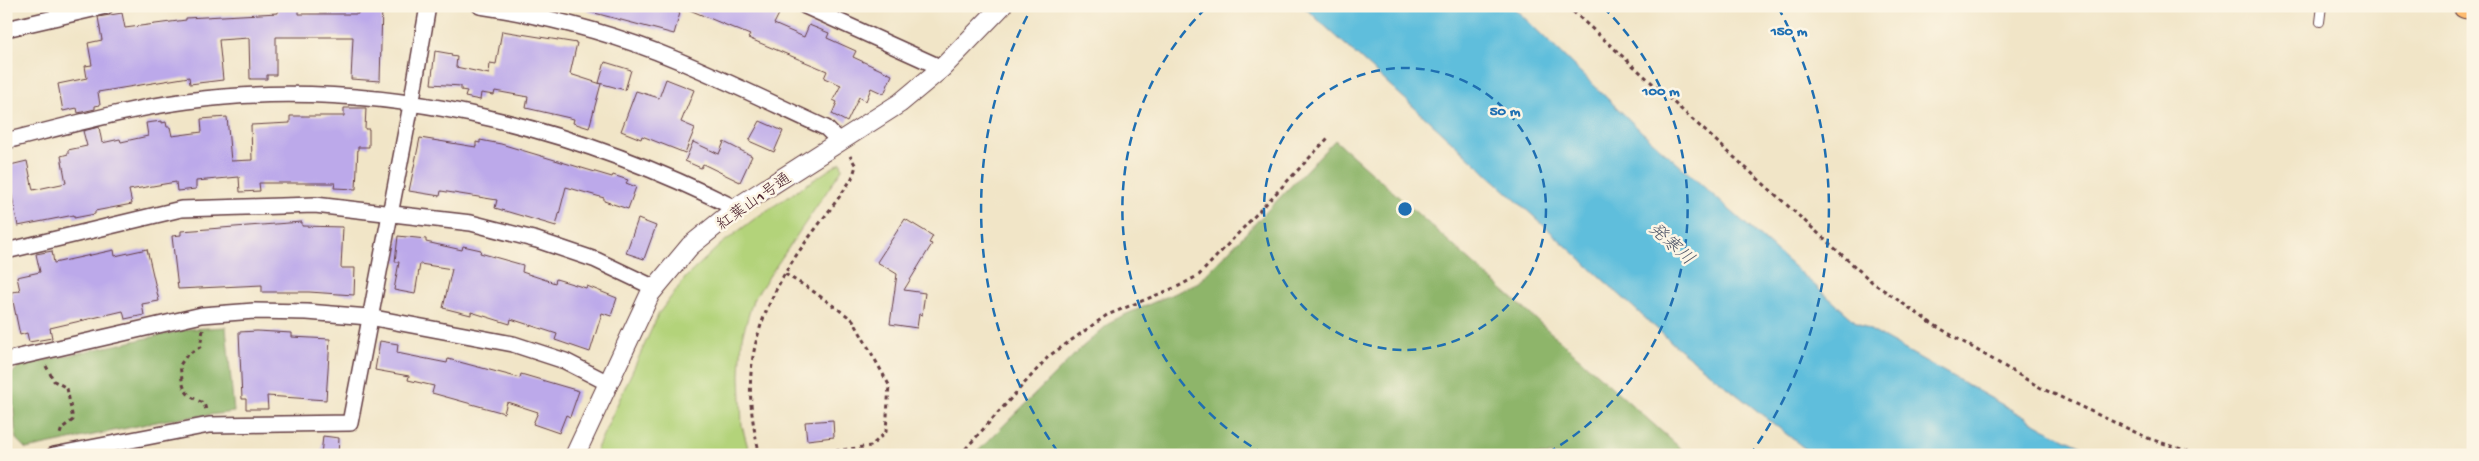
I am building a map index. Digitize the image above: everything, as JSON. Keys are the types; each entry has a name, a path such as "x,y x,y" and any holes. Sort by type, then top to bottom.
{"main road":[{"path":"2465,6 2473,8"}],"street":[{"path":"6,29 106,6"},
{"path":"57,450 209,425 350,422 411,105 428,6"},
{"path":"480,6 513,11 598,33 676,60 826,128 845,149"},
{"path":"805,6 942,68"},
{"name":"紅葉山1号通","path":"575,455 655,288 690,246 737,208 845,149 942,68 1002,6"},
{"path":"6,141 134,110 188,101 230,97 310,95 368,98 466,112 521,125 657,170 737,208"},
{"path":"6,251 181,209 315,205 472,223 537,240 596,260 655,288"},
{"path":"6,360 202,315 254,311 308,312 369,317 513,344 565,362 608,383"}],"lane":[{"path":"2320,22 2322,6"}],"path":[{"path":"1566,6 1872,282 1931,322 2041,388 2150,439 2200,455"},
{"path":"960,455 1050,356 1107,315 1199,276 1328,138"},
{"path":"760,455 754,432 750,396 750,367 761,321 785,274 852,178 856,166 845,149"},
{"path":"785,274 810,289 853,320 889,385 886,432 871,446 804,455"},
{"path":"203,328 200,347 187,355 180,365 186,393 204,403 207,418"},
{"path":"43,358 54,381 67,388 73,420 62,428 57,450"}],"green space":[{"path":"1335,140 1688,455 974,455 1080,349 1113,320 1198,283"},
{"path":"841,162 842,169 753,300 742,337 740,375 742,426 750,455 594,455 659,313 686,277 720,245 757,217"},
{"path":"226,327 234,412 166,420 26,449 16,439 11,375 19,366 189,329"}],"water":[{"name":"発寒川","path":"1303,6 1512,6 1642,132 1856,322 2049,431 2102,455 1813,455 1678,348"}],"building":[{"path":"278,6 299,6 299,14 358,14 358,6 382,7 380,81 351,79 353,37 276,37 276,75 267,75 267,79 250,79 249,38 219,40 223,80 190,84 189,77 98,92 100,105 95,106 95,109 78,113 77,108 63,111 58,84 87,78 85,66 92,65 88,43 102,40 98,17 122,13 125,28 186,20 186,18 278,13"},
{"path":"587,6 660,6 680,13 674,34 587,11"},
{"path":"680,6 783,6 774,24 804,37 809,25 829,33 827,38 856,51 853,57 892,75 884,94 871,88 866,101 859,97 847,122 832,114 837,102 833,100 841,85 824,78 827,71 748,38 750,35"},
{"path":"502,31 577,43 570,74 601,84 589,128 573,123 574,119 526,108 528,97 495,91 494,95 481,93 480,100 465,97 467,91 461,90 461,86 431,84 435,51 452,54 451,56 457,57 456,67 489,74 490,63 496,64"},
{"path":"605,62 631,70 625,90 599,83"},
{"path":"666,79 694,90 681,122 695,128 685,153 642,136 641,139 621,131 636,91 659,98"},
{"path":"344,108 366,108 365,129 369,129 369,147 358,147 356,189 334,188 335,183 259,183 260,191 240,192 239,177 196,181 196,189 177,191 176,182 129,190 132,204 95,211 95,214 74,218 74,215 18,226 6,166 27,161 33,190 66,183 61,156 68,154 68,150 87,146 83,131 99,127 102,143 120,139 121,142 148,136 146,123 166,122 167,127 170,127 172,136 202,132 201,119 227,117 231,161 252,160 251,125 290,123 290,116 344,116"},
{"path":"760,121 783,131 774,152 749,141"},
{"path":"420,138 476,147 476,142 480,143 480,140 501,144 612,177 613,175 628,180 626,183 636,187 628,209 604,201 604,198 566,187 556,226 495,208 497,200 441,191 440,196 409,191"},
{"path":"693,142 719,154 724,142 752,156 740,182 703,164 701,168 685,161"},
{"path":"638,219 656,226 644,259 626,253"},
{"path":"905,219 933,236 929,243 932,244 904,290 925,293 922,315 919,314 917,328 890,324 897,274 877,262"},
{"path":"302,222 302,226 343,227 341,268 355,268 354,295 309,292 262,292 262,285 178,289 172,236 181,235 181,231"},
{"path":"398,236 426,239 426,242 462,250 463,246 481,250 480,253 523,265 522,272 555,283 556,279 586,288 587,286 617,298 611,316 602,313 590,352 555,340 557,334 511,319 510,324 471,312 471,315 443,308 452,269 420,264 415,294 394,290 399,262 395,262"},
{"path":"147,249 159,301 142,304 144,315 125,319 123,311 50,328 52,338 29,342 27,333 20,335 11,292 20,291 17,277 40,272 36,254 52,251 54,263 114,250 115,256"},
{"path":"239,332 292,333 292,337 330,339 326,400 267,396 268,409 246,409 246,399 242,399"},
{"path":"380,341 398,344 397,353 447,363 448,359 520,378 521,374 579,391 570,417 566,415 559,433 533,424 538,412 507,402 504,413 432,393 434,386 408,380 409,376 375,370"},
{"path":"833,420 834,437 807,440 805,422"},
{"path":"323,436 339,438 338,455 321,455"}]}
